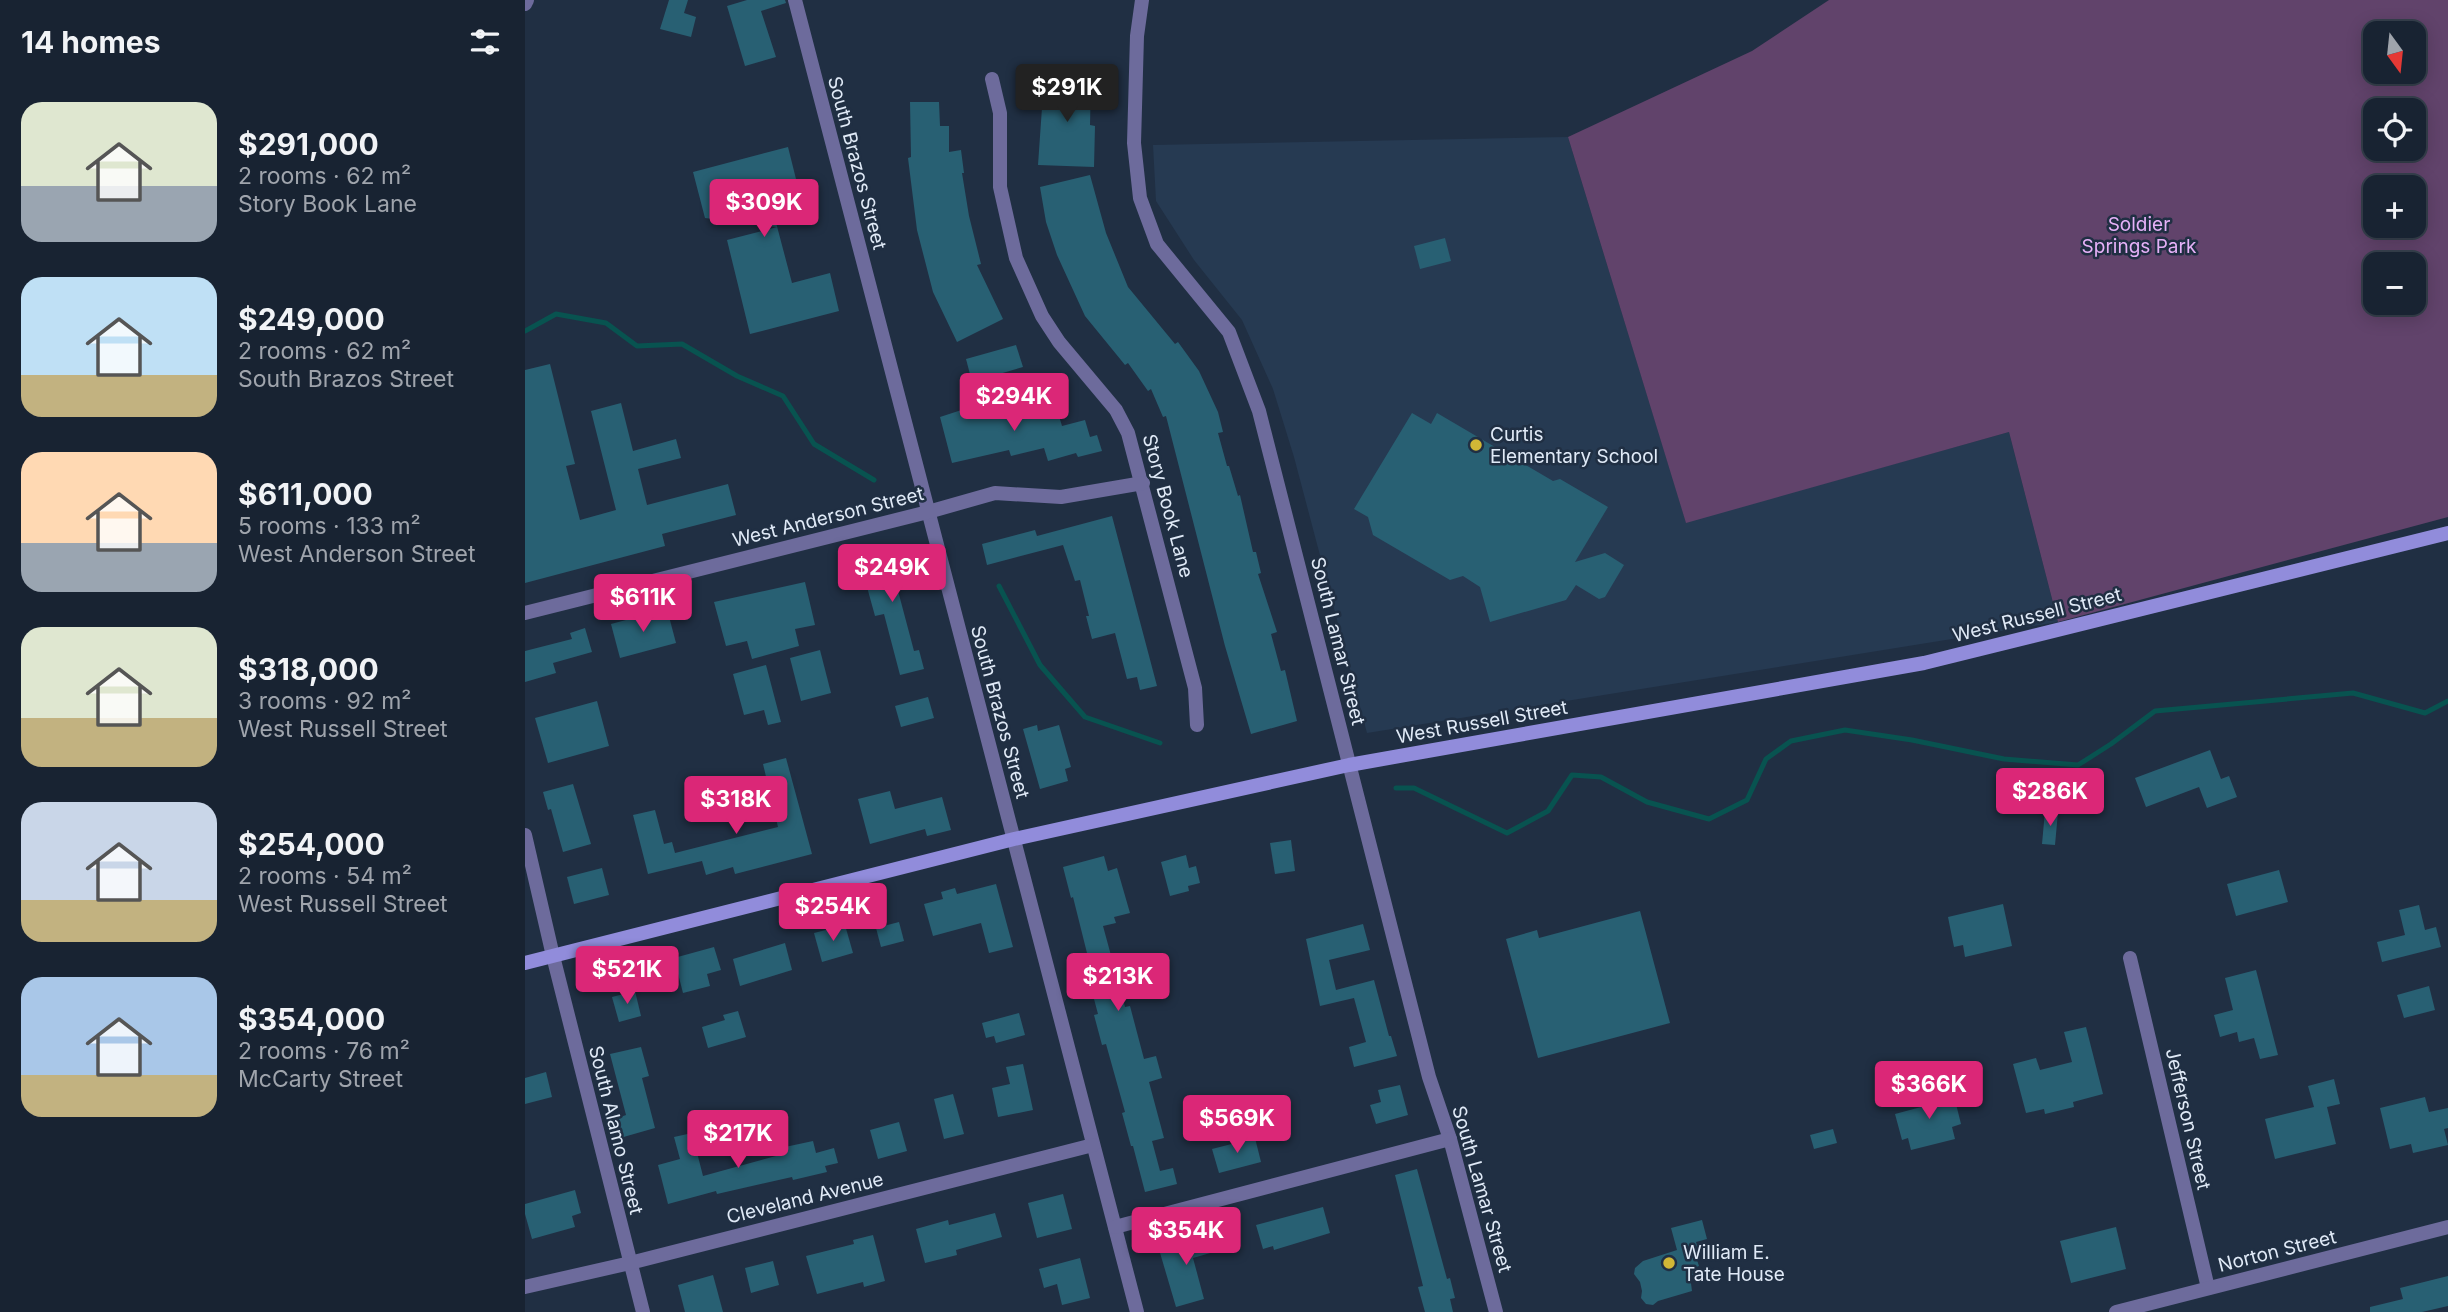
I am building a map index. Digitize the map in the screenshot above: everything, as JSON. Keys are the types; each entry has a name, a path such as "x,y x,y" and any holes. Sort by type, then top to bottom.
{"street":[{"name":"South Brazos Street","path":"795,0 1137,1312"},
{"name":"South Lamar Street","path":"1142,0 1137,36 1134,143 1140,198 1157,244 1229,332 1259,411 1429,1077 1450,1139 1496,1312"},
{"name":"Story Book Lane","path":"992,79 1000,113 1000,187 1016,258 1042,316 1059,342 1116,411 1128,433 1195,688 1197,725"},
{"name":"West Anderson Street","path":"525,613 995,493 1061,497 1143,483"},
{"name":"West Russell Street","path":"525,963 1014,839 1349,765 1924,663 2448,533"},
{"name":"South Alamo Street","path":"525,835 643,1312"},
{"name":"Jefferson Street","path":"2130,958 2208,1289"},
{"path":"1115,1227 1450,1139"},
{"name":"Cleveland Avenue","path":"525,1287 630,1263 1093,1145"},
{"name":"Norton Street","path":"2116,1312 2448,1227"}],"shaded area":[{"name":"Curtis Elementary School","path":"1568,137 1686,522 2009,432 2058,622 1367,733 1294,457 1273,389 1242,320 1194,260 1156,201 1153,145"}],"green space":[{"name":"Soldier Springs Park","path":"1829,0 2448,0 2448,517 2058,622 2009,432 1686,523 1568,137 1752,51"}],"building":[{"path":"669,0 688,0 684,13 696,17 691,37 660,29"},
{"path":"747,0 785,0 786,3 761,11 776,57 745,66 727,6"},
{"path":"1044,79 1091,80 1090,125 1095,126 1094,167 1038,165"},
{"path":"910,102 939,102 940,126 949,126 949,152 961,150 969,216 981,264 977,265 1003,319 957,342 933,292 917,230 908,158 911,157"},
{"path":"788,147 803,207 774,215 792,283 830,273 839,311 750,334 727,240 777,227 705,218 693,172"},
{"path":"1090,175 1106,233 1128,287 1175,344 1178,342 1199,371 1218,412 1223,432 1218,433 1227,466 1238,496 1240,495 1253,552 1256,552 1261,573 1258,574 1277,632 1271,634 1281,671 1285,670 1297,721 1251,734 1225,646 1166,416 1163,417 1151,389 1148,391 1128,363 1125,365 1085,316 1057,255 1046,222 1040,187"},
{"path":"1445,238 1451,261 1420,269 1414,246"},
{"path":"1016,345 1023,367 972,382 966,359"},
{"path":"550,364 575,464 566,466 580,520 616,510 591,411 621,403 633,451 676,439 681,458 638,469 647,505 728,484 736,515 662,534 665,546 525,583 525,370"},
{"path":"989,401 992,412 1020,405 1023,414 1056,406 1062,426 1085,420 1090,437 1097,435 1102,451 1078,457 1076,453 1048,461 1044,448 1011,456 1009,450 952,463 940,417"},
{"path":"1412,413 1431,424 1437,413 1553,481 1560,479 1608,507 1575,562 1605,553 1624,565 1605,597 1599,599 1576,585 1566,600 1490,622 1480,587 1463,576 1450,580 1373,535 1368,517 1354,509"},
{"path":"1112,516 1157,686 1140,690 1137,677 1127,679 1115,633 1092,639 1080,580 1075,581 1063,545 987,565 982,544 1035,530 1037,536"},
{"path":"900,547 909,584 897,587 914,651 919,650 924,669 900,675 884,614 875,616 859,558"},
{"path":"805,582 815,625 795,629 799,646 752,659 747,641 726,646 714,602"},
{"path":"667,609 676,643 620,658 611,624"},
{"path":"585,628 592,652 553,663 556,673 525,682 525,651 572,639 570,633"},
{"path":"820,650 831,693 801,701 790,658"},
{"path":"766,665 781,722 768,725 764,710 744,715 733,674"},
{"path":"928,697 934,718 901,727 895,706"},
{"path":"597,701 609,746 548,763 535,718"},
{"path":"1037,725 1038,731 1059,725 1071,767 1065,769 1068,781 1040,789 1023,729"},
{"path":"2210,750 2221,779 2229,776 2237,797 2207,808 2199,787 2146,807 2135,778"},
{"path":"786,758 812,854 735,874 733,867 706,875 702,861 648,874 633,815 655,810 664,844 672,842 675,853 778,827 763,764"},
{"path":"573,784 591,844 563,852 551,809 548,810 543,792"},
{"path":"890,791 895,809 942,797 951,830 927,836 925,829 870,844 858,799"},
{"path":"2045,811 2058,812 2055,845 2042,844"},
{"path":"1291,840 1295,871 1275,874 1270,843"},
{"path":"1186,855 1189,868 1196,866 1200,883 1188,886 1189,891 1170,896 1161,862"},
{"path":"1104,856 1108,871 1117,868 1130,913 1114,917 1116,923 1103,926 1125,1007 1130,1006 1144,1059 1156,1056 1162,1078 1149,1082 1164,1138 1152,1141 1160,1171 1173,1168 1177,1184 1145,1192 1122,1113 1125,1112 1106,1044 1102,1045 1094,1015 1098,1014 1082,954 1087,953 1063,867"},
{"path":"602,868 609,895 574,904 567,877"},
{"path":"2279,870 2288,902 2236,916 2227,884"},
{"path":"996,884 1013,947 989,953 981,923 933,936 924,904 943,899 941,892 955,888 957,894"},
{"path":"2003,904 2012,946 1965,957 1963,945 1954,947 1948,917"},
{"path":"2419,905 2425,930 2436,927 2441,947 2382,962 2377,942 2405,935 2399,910"},
{"path":"1640,911 1670,1023 1538,1058 1506,939 1537,930 1539,938"},
{"path":"899,922 904,941 881,947 876,928"},
{"path":"1363,924 1370,950 1329,960 1336,990 1374,980 1397,1056 1354,1067 1349,1047 1366,1042 1354,998 1320,1006 1306,939"},
{"path":"845,925 853,953 822,962 814,933"},
{"path":"785,943 792,970 740,986 733,959"},
{"path":"714,947 721,970 707,974 710,986 683,993 674,958"},
{"path":"2256,970 2278,1055 2260,1059 2254,1038 2239,1042 2237,1032 2220,1037 2214,1015 2233,1010 2225,978"},
{"path":"2429,986 2435,1010 2404,1018 2397,995"},
{"path":"635,991 641,1016 619,1022 612,997"},
{"path":"738,1011 746,1037 708,1048 702,1027 725,1020 723,1015"},
{"path":"1019,1013 1025,1035 996,1043 994,1036 986,1038 982,1023"},
{"path":"2086,1027 2103,1094 2073,1102 2074,1107 2045,1114 2044,1109 2026,1113 2013,1064 2036,1058 2040,1070 2072,1062 2064,1032"},
{"path":"641,1047 649,1076 642,1078 655,1128 620,1138 615,1119 626,1115 610,1054"},
{"path":"1023,1064 1033,1110 998,1117 992,1088 1010,1084 1006,1067"},
{"path":"546,1072 552,1097 525,1104 525,1078"},
{"path":"2334,1079 2340,1104 2327,1107 2336,1144 2275,1159 2265,1119 2314,1107 2308,1086"},
{"path":"1400,1085 1408,1115 1376,1124 1370,1105 1381,1102 1378,1090"},
{"path":"1942,1090 1945,1102 1955,1100 1961,1124 1952,1127 1955,1139 1911,1150 1908,1138 1902,1140 1895,1114 1921,1107 1918,1096"},
{"path":"953,1094 964,1134 944,1139 934,1099"},
{"path":"2425,1097 2429,1112 2448,1108 2448,1128 2444,1129 2448,1145 2413,1153 2411,1144 2390,1149 2380,1108"},
{"path":"899,1122 907,1151 878,1159 870,1130"},
{"path":"1833,1129 1837,1143 1814,1149 1810,1135"},
{"path":"692,1133 703,1176 787,1153 785,1147 813,1141 816,1153 834,1148 838,1163 825,1166 827,1172 717,1194 716,1191 668,1204 658,1165 680,1159 674,1137"},
{"path":"1255,1138 1261,1162 1219,1173 1212,1149"},
{"path":"1417,1169 1447,1279 1450,1278 1455,1298 1450,1299 1453,1312 1425,1312 1418,1287 1423,1286 1395,1175"},
{"path":"575,1190 581,1213 572,1216 575,1227 532,1239 525,1204"},
{"path":"1063,1194 1072,1229 1037,1238 1028,1203"},
{"path":"1323,1207 1330,1233 1274,1250 1273,1246 1263,1249 1256,1225"},
{"path":"995,1213 1002,1237 956,1250 957,1255 925,1263 916,1229 948,1220 949,1225"},
{"name":"William E. Tate House","path":"1702,1220 1707,1239 1696,1242 1699,1253 1695,1254 1699,1266 1693,1268 1695,1274 1690,1276 1692,1291 1653,1305 1646,1304 1641,1298 1642,1291 1634,1274 1635,1268 1643,1261 1677,1250 1671,1228"},
{"path":"2116,1227 2126,1269 2071,1283 2060,1241"},
{"path":"1212,1232 1217,1251 1193,1258 1204,1299 1176,1307 1158,1246"},
{"path":"873,1235 885,1281 864,1287 863,1282 817,1294 806,1256 854,1244 853,1240"},
{"path":"1080,1258 1090,1298 1062,1305 1057,1284 1044,1288 1039,1269"},
{"path":"773,1261 779,1285 751,1293 745,1268"},
{"path":"713,1275 723,1312 685,1312 678,1285"},
{"path":"2448,1276 2448,1306 2422,1312 2370,1312 2370,1307 2403,1299 2400,1288"}],"waterway":[{"path":"525,331 556,314 606,323 637,346 682,344 737,376 783,396 814,444 874,480"},
{"path":"999,586 1040,665 1085,717 1160,743"},
{"path":"1396,788 1414,788 1507,833 1548,811 1572,775 1601,777 1647,802 1709,819 1747,800 1766,759 1791,741 1845,730 1912,740 2004,759 2078,765 2155,711 2353,693 2425,713 2448,701"}],"place":[{"name":"Curtis Elementary School","path":"1476,445"},
{"name":"William E. Tate House","path":"1669,1263"}]}
